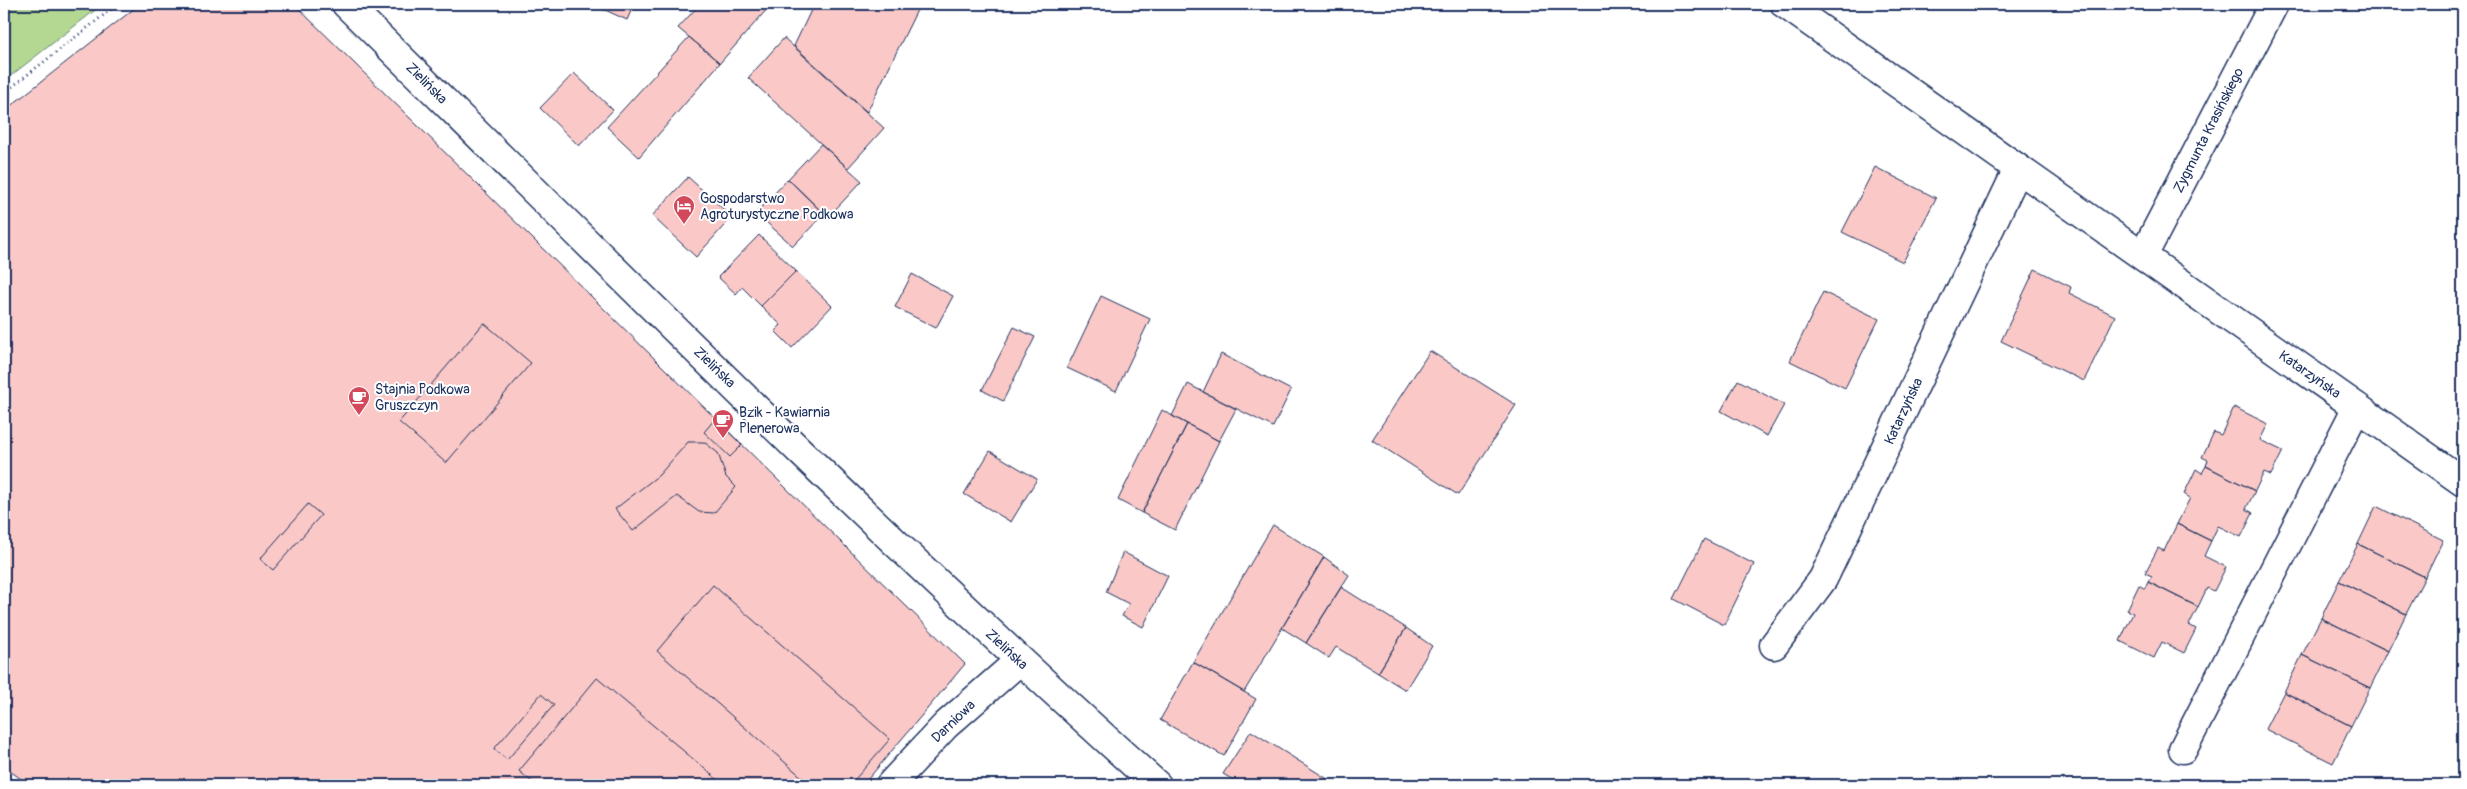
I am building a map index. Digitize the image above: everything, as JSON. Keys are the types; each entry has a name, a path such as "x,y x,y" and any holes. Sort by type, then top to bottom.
{"street":[{"name":"Zielińska","path":"346,4 829,478 1019,661 1157,785"},
{"name":"Katarzyńska","path":"1785,4 2463,482"},
{"name":"Zygmunta Krasińskiego","path":"2142,256 2274,4"},
{"name":"Katarzyńska","path":"1774,645 1823,579 2018,168"},
{"path":"2183,749 2357,407"},
{"name":"Darniowa","path":"890,785 946,726 1019,661"}],"path":[{"path":"4,93 118,4"}],"green space":[{"path":"4,4 103,4 4,81"}],"building":[{"name":"Stajnia Podkowa Gruszczyn","path":"140,4 294,4 965,664 863,785 30,785 4,767 4,111"},
{"path":"592,4 634,4 627,20"},
{"path":"700,4 763,4 768,8 720,63 678,28"},
{"path":"814,4 920,4 867,112 794,46"},
{"path":"689,37 720,63 639,157 607,127"},
{"path":"784,38 884,128 848,168 748,78"},
{"path":"574,73 613,110 579,146 540,108"},
{"path":"821,144 862,181 832,213 828,210 824,214 788,179"},
{"path":"1875,167 1936,198 1903,262 1842,232"},
{"path":"688,177 732,217 696,257 652,216"},
{"path":"788,179 824,214 793,246 756,213"},
{"path":"759,235 796,271 761,306 742,287 736,294 718,277"},
{"path":"2035,269 2071,287 2069,293 2115,316 2084,381 2001,341"},
{"path":"796,271 832,306 792,348 775,331 781,325 761,306"},
{"path":"912,274 953,296 936,328 895,307"},
{"path":"1823,292 1879,319 1845,388 1790,361"},
{"path":"1101,296 1150,319 1116,391 1067,368"},
{"path":"484,323 531,363 446,463 399,422"},
{"path":"1014,327 1035,337 1003,401 982,390"},
{"path":"1430,351 1516,405 1458,495 1372,440"},
{"path":"1221,354 1291,390 1273,427 1203,392"},
{"path":"1738,380 1784,405 1767,436 1721,411"},
{"path":"1188,384 1236,409 1219,441 1172,416"},
{"path":"2234,407 2268,424 2260,440 2283,451 2271,475 2264,472 2255,491 2206,466 2208,460 2202,457 2214,432 2221,435"},
{"path":"1162,410 1187,424 1142,513 1118,500"},
{"name":"Bzik - Kawiarnia Plenerowa","path":"715,419 742,445 730,457 704,432"},
{"path":"1187,424 1219,441 1175,530 1142,513"},
{"path":"688,442 704,442 718,453 726,477 736,487 714,513 699,512 677,496 633,531 615,509 659,475"},
{"path":"990,451 1037,479 1011,522 964,494"},
{"path":"2206,466 2255,491 2246,509 2253,513 2241,537 2218,526 2211,541 2177,524 2190,498 2184,494 2196,469 2202,473"},
{"path":"308,504 321,515 273,570 260,559"},
{"path":"2376,506 2443,540 2425,577 2358,544"},
{"path":"2177,524 2211,541 2204,556 2226,567 2214,591 2207,588 2198,607 2148,582 2152,576 2145,573 2158,548 2164,551"},
{"path":"1273,525 1324,557 1244,692 1193,662"},
{"path":"1704,539 1754,564 1724,625 1674,599"},
{"path":"2358,544 2425,577 2406,614 2339,581"},
{"path":"1123,552 1168,576 1143,627 1122,616 1129,604 1106,592"},
{"path":"1324,557 1349,575 1306,643 1282,628"},
{"path":"2339,581 2406,614 2388,651 2321,618"},
{"path":"2148,582 2198,607 2189,625 2196,629 2184,653 2162,642 2154,658 2120,641 2133,613 2127,610 2139,585 2145,589"},
{"path":"713,585 890,739 850,785 811,785 657,651"},
{"path":"1341,587 1406,628 1378,673 1336,647 1329,658 1306,643"},
{"path":"2321,618 2388,651 2370,688 2302,655"},
{"path":"1406,628 1432,646 1406,689 1404,689 1378,673"},
{"path":"2302,655 2370,688 2351,726 2284,692"},
{"path":"1193,662 1256,699 1224,756 1160,720"},
{"path":"597,678 724,785 536,785 519,771"},
{"path":"2284,692 2351,726 2333,763 2265,729"},
{"path":"541,694 554,705 507,760 494,749"},
{"path":"1251,731 1337,785 1242,785 1223,774"}],"place":[{"name":"Gospodarstwo Agroturystyczne Podkowa","path":"684,225"},
{"name":"Stajnia Podkowa Gruszczyn","path":"359,416"},
{"name":"Bzik - Kawiarnia Plenerowa","path":"723,439"}]}
